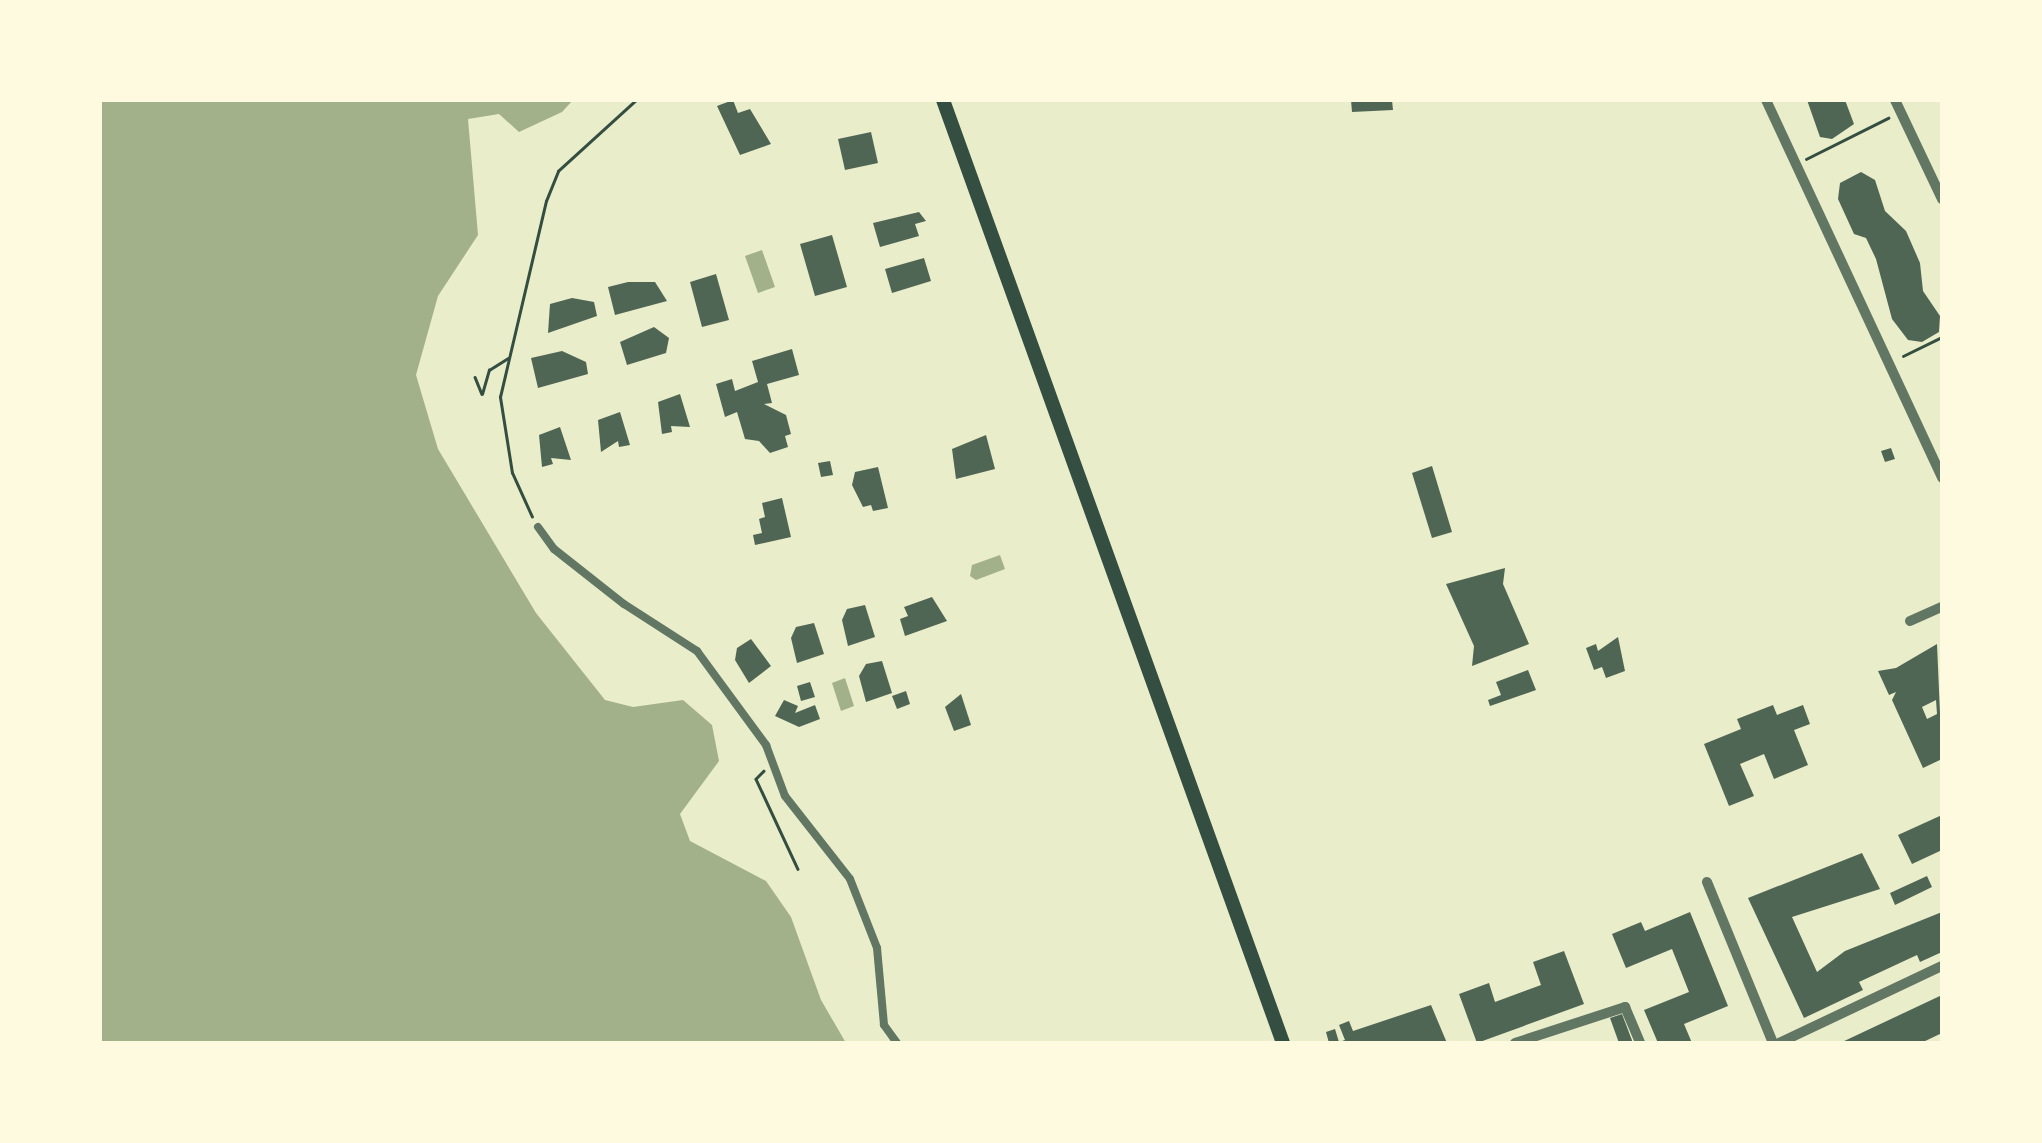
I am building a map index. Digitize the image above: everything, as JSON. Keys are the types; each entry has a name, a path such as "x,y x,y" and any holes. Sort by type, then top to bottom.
{"main road":[{"path":"943,100 1280,1036"}],"street":[{"path":"1766,100 1942,478"},
{"path":"1898,106 1942,199"},
{"path":"538,527 554,549 624,604 697,651 773,764 785,796 850,878 878,948 884,1025 896,1043"},
{"path":"1910,621 1942,607"},
{"path":"1706,882 1776,1043 1942,966"},
{"path":"1515,1043 1625,1007 1640,1043"}],"path":[{"path":"538,527 522,502 500,422 509,358 558,171 636,100"},
{"path":"1796,164 1898,106"},
{"path":"1888,363 1942,337"},
{"path":"475,377 482,394 489,370 509,358"},
{"path":"773,764 756,778 798,869"}],"shaded area":[{"path":"100,100 573,100 562,112 519,132 499,114 468,119 478,235 438,296 416,375 438,449 536,613 605,700 633,707 683,700 712,725 719,761 680,814 690,841 766,881 791,917 821,1000 846,1043 100,1043"},
{"path":"762,250 775,287 758,293 745,256"},
{"path":"1000,555 1005,569 976,580 970,576 972,565"},
{"path":"845,678 854,706 841,711 832,683"}],"building":[{"path":"733,100 738,113 750,109 771,144 740,155 717,106"},
{"path":"1351,100 1392,100 1393,110 1352,112"},
{"path":"1807,100 1845,100 1854,124 1832,139 1820,137"},
{"path":"871,132 878,163 845,170 838,139"},
{"path":"1861,172 1875,180 1885,211 1906,231 1920,263 1923,291 1940,316 1939,332 1922,342 1908,340 1892,319 1876,259 1866,238 1854,234 1838,199 1840,183"},
{"path":"919,212 926,221 915,224 919,236 880,247 873,223"},
{"path":"832,235 847,287 815,296 800,244"},
{"path":"924,258 931,281 892,293 885,269"},
{"path":"716,274 729,320 702,327 690,282"},
{"path":"655,282 667,301 615,315 608,287"},
{"path":"572,298 594,302 597,316 548,333 550,304"},
{"path":"654,327 669,338 666,353 627,365 620,342"},
{"path":"792,349 799,375 767,384 772,403 764,404 786,415 791,434 785,436 788,447 770,453 759,441 745,439 737,412 725,417 716,384 732,379 735,391 758,382 752,361"},
{"path":"562,351 586,362 588,374 538,388 531,358"},
{"path":"680,394 690,427 671,426 672,432 662,434 658,402"},
{"path":"620,412 630,445 619,447 618,441 601,452 598,420"},
{"path":"560,427 571,460 551,458 553,464 542,467 539,435"},
{"path":"986,435 995,469 956,479 952,449"},
{"path":"1891,448 1895,459 1885,462 1881,451"},
{"path":"830,461 833,475 821,477 818,463"},
{"path":"1432,466 1452,532 1432,538 1412,473"},
{"path":"878,467 888,508 873,511 871,505 863,507 852,485 855,472"},
{"path":"782,498 791,537 755,545 753,535 762,533 759,519 765,517 762,503"},
{"path":"1505,568 1503,584 1529,644 1472,666 1474,646 1446,584"},
{"path":"932,597 947,621 905,636 900,619 908,616 904,607"},
{"path":"865,605 875,637 848,646 842,620 847,609"},
{"path":"814,623 824,654 797,663 791,638 796,627"},
{"path":"1618,637 1625,671 1606,678 1602,667 1594,670 1586,648 1596,644 1598,651"},
{"path":"751,639 771,666 749,683 735,660 737,648"},
{"path":"1937,644 1942,759 1923,768 1892,700 1896,692 1889,695 1878,671 1896,668","holes":["1936,700 1937,714 1927,719 1922,707"]},
{"path":"882,661 892,693 866,702 859,676 866,664"},
{"path":"1528,670 1536,690 1490,706 1488,700 1501,695 1496,682"},
{"path":"810,682 815,697 801,701 797,686"},
{"path":"906,691 910,704 897,709 892,696"},
{"path":"961,694 971,725 954,731 945,707"},
{"path":"784,700 798,706 795,713 815,705 820,719 799,727 775,716"},
{"path":"1773,705 1777,715 1803,705 1810,724 1794,730 1808,765 1774,779 1764,754 1740,764 1754,796 1729,806 1704,744 1741,729 1737,719"},
{"path":"1942,815 1942,850 1912,864 1898,835"},
{"path":"1862,853 1880,889 1792,917 1817,972 1845,951 1942,912 1942,952 1920,962 1917,955 1859,982 1863,990 1804,1018 1748,898"},
{"path":"1927,876 1932,887 1895,905 1890,893"},
{"path":"1690,912 1728,1006 1684,1024 1692,1043 1658,1043 1644,1010 1689,992 1672,949 1626,968 1612,934 1641,922 1645,931"},
{"path":"1564,951 1584,1004 1477,1043 1459,994 1489,983 1495,1002 1541,985 1533,962"},
{"path":"1942,995 1942,1033 1921,1043 1840,1043"},
{"path":"1431,1005 1447,1043 1329,1043 1326,1032 1335,1029 1339,1042 1345,1040 1339,1025 1349,1021 1353,1031"},
{"path":"1622,1014 1633,1043 1619,1043 1610,1018"}]}
